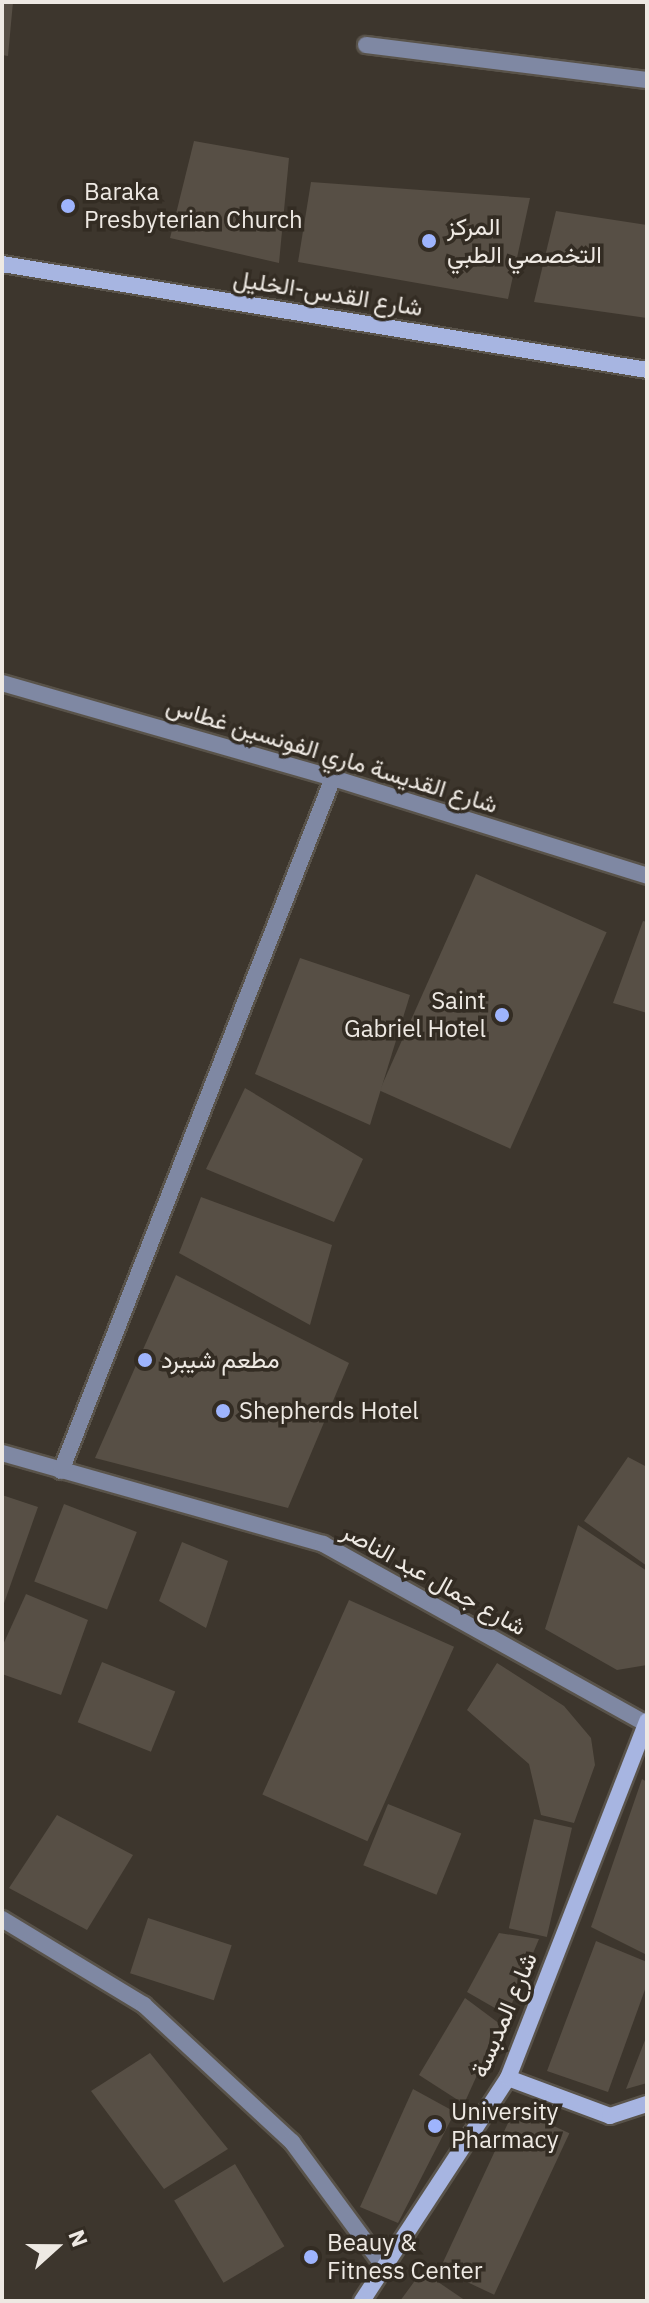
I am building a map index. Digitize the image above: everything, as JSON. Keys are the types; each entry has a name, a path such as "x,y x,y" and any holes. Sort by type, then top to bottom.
{"street":[{"path":"366,45 647,80"},
{"name":"شارع القدس-الخليل","path":"2,264 647,370"},
{"name":"شارع القديسة ماري الفونسين غطاس","path":"2,683 333,778 647,876"},
{"path":"61,1471 333,778"},
{"name":"شارع جمال عبد الناصر","path":"2,1453 323,1544 646,1723"},
{"name":"شارع المدبسة","path":"362,2301 382,2264 508,2078 646,1723"},
{"path":"2,1919 144,2005 292,2142 382,2264"},
{"path":"508,2078 610,2116 647,2104"}],"building":[{"path":"2,2 13,2 8,56 2,55"},
{"path":"194,141 289,158 279,263 170,238"},
{"path":"311,182 530,198 508,299 298,262"},
{"path":"556,211 647,225 647,318 534,302"},
{"name":"Saint Gabriel Hotel","path":"476,874 607,932 510,1149 380,1091"},
{"path":"643,921 647,922 647,1013 613,1003"},
{"path":"300,958 410,995 370,1125 255,1074"},
{"path":"245,1088 363,1159 334,1222 206,1169"},
{"path":"201,1197 332,1245 310,1325 179,1253"},
{"name":"Shepherds Hotel","path":"176,1275 349,1363 288,1508 95,1458"},
{"path":"628,1457 647,1467 647,1566 584,1521"},
{"path":"2,1495 38,1507 2,1609"},
{"path":"64,1504 137,1532 107,1609 34,1581"},
{"path":"578,1525 647,1571 647,1665 617,1670 545,1629"},
{"path":"182,1542 228,1561 206,1628 159,1601"},
{"path":"26,1594 88,1620 61,1695 2,1674 2,1647"},
{"path":"349,1600 454,1647 367,1841 262,1795"},
{"path":"102,1662 175,1692 151,1752 78,1722"},
{"path":"497,1663 564,1706 591,1738 595,1765 574,1823 541,1815 529,1764 467,1710"},
{"path":"642,1779 647,1782 647,1955 591,1927"},
{"path":"388,1804 461,1834 437,1895 363,1865"},
{"path":"57,1815 133,1855 87,1930 9,1888"},
{"path":"534,1819 572,1828 547,1937 509,1928"},
{"path":"148,1918 232,1945 214,2000 130,1973"},
{"path":"499,1933 539,1939 507,2015 467,1992"},
{"path":"596,1941 647,1962 647,1984 608,2092 547,2071"},
{"path":"465,1998 500,2024 464,2104 419,2075"},
{"path":"647,2035 647,2083 626,2089"},
{"path":"150,2053 228,2149 164,2189 91,2091"},
{"path":"413,2089 455,2112 398,2223 360,2207"},
{"path":"515,2108 569,2133 494,2295 440,2269"},
{"path":"235,2164 284,2246 224,2283 174,2201"},
{"path":"422,2271 466,2301 400,2301"}],"place":[{"name":"Baraka Presbyterian Church","path":"68,206"},
{"name":"المركز التخصصي الطبي","path":"429,241"},
{"name":"Saint Gabriel Hotel","path":"502,1015"},
{"name":"مطعم شيبرد","path":"145,1360"},
{"name":"Shepherds Hotel","path":"223,1411"},
{"name":"University Pharmacy","path":"435,2126"},
{"name":"Beauy & Fitness Center","path":"311,2257"}]}
